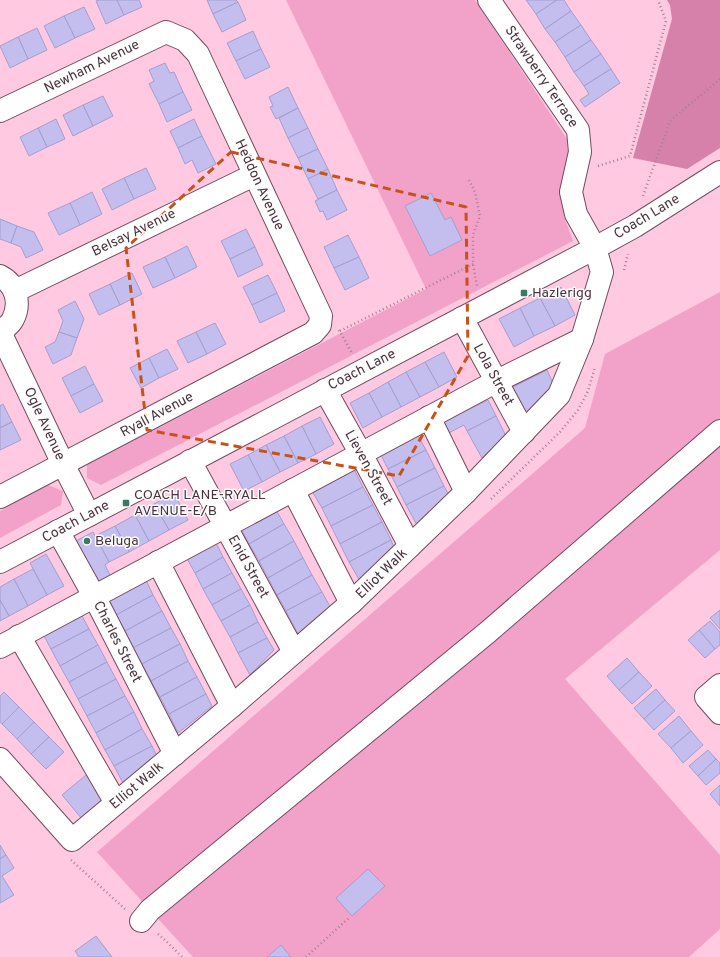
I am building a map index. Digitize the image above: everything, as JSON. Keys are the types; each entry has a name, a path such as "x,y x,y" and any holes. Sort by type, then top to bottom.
{"street":[{"name":"Strawberry Terrace","path":"489,0 578,130 580,152 570,192 576,214 595,248"},
{"name":"Newham Avenue","path":"0,111 166,32 185,40"},
{"name":"Heddon Avenue","path":"185,40 198,54 321,316 324,329"},
{"name":"Coach Lane","path":"0,562 595,248 635,226 720,172"},
{"name":"Belsay Avenue","path":"7,283 254,175"},
{"name":"Elliot Walk","path":"72,840 232,706 351,603 466,492 560,395 582,339 602,272 595,248"},
{"path":"0,332 13,319 18,302 7,283"},
{"name":"Lola Street","path":"462,318 524,432"},
{"name":"Ryall Avenue","path":"0,497 324,329"},
{"name":"Ogle Avenue","path":"0,332 89,515"},
{"path":"0,646 497,381 582,339"},
{"name":"Lieven Street","path":"325,390 410,546"},
{"path":"429,417 466,492"},
{"path":"141,921 150,910 488,632 720,431"},
{"name":"Enid Street","path":"190,461 294,652"},
{"path":"293,490 351,603"},
{"name":"Charles Street","path":"58,531 94,596 175,754"},
{"path":"158,562 232,706"},
{"path":"19,636 116,804"},
{"path":"720,684 706,697 720,713"},
{"path":"0,759 72,840"}],"path":[{"path":"574,173 630,156 666,21 658,0"},
{"path":"635,226 642,197 670,121 720,79"},
{"path":"469,180 475,192 480,216 473,235 473,264 477,286 487,305"},
{"path":"362,372 324,329 473,264"},
{"path":"72,840 65,850 73,863 166,941 182,957"},
{"path":"306,957 350,917"}],"highlighted area":[{"path":"231,152 466,207 468,356 399,476 147,430 126,248"}],"shaded area":[{"path":"286,0 475,0 569,142 569,164 563,186 564,216 573,241 101,485 87,478 87,465 426,289"},
{"path":"667,0 720,0 720,148 687,169 633,158 672,19 670,5"},
{"path":"720,292 720,550 565,679 720,855 720,929 689,957 193,957 97,852 585,428 605,354"},
{"path":"48,485 63,491 61,505 0,538 0,511"}],"building":[{"path":"117,0 124,15 106,24 96,1"},
{"path":"117,0 139,0 142,7 124,15"},
{"path":"207,0 236,0 238,2 213,14"},
{"path":"526,0 557,0 536,14"},
{"path":"557,0 564,0 571,11 545,29 536,14"},
{"path":"238,2 246,20 222,32 213,14"},
{"path":"84,7 95,29 75,38 64,16"},
{"path":"571,11 581,25 555,42 545,29"},
{"path":"64,16 75,38 55,48 44,26"},
{"path":"581,25 591,40 565,57 555,42"},
{"path":"37,28 47,50 28,59 18,37"},
{"path":"253,31 261,49 236,61 227,43"},
{"path":"18,37 28,59 10,68 0,46"},
{"path":"591,40 601,54 574,72 565,57"},
{"path":"261,49 270,67 245,79 236,61"},
{"path":"601,54 611,69 584,86 574,72"},
{"path":"165,63 170,73 174,72 183,92 159,104 149,84 154,81 149,70"},
{"path":"611,69 620,83 585,107 580,100 589,94 584,86"},
{"path":"288,87 298,108 276,119 270,107 273,106 269,97"},
{"path":"183,92 192,110 167,122 159,104"},
{"path":"103,96 113,116 93,126 83,105"},
{"path":"83,105 93,126 73,136 63,115"},
{"path":"298,108 308,128 288,138 279,118"},
{"path":"56,119 65,139 47,147 38,128"},
{"path":"194,119 202,136 178,148 170,131"},
{"path":"38,128 47,147 29,156 20,137"},
{"path":"308,128 318,149 298,158 288,138"},
{"path":"202,136 216,164 198,173 192,160 185,164 178,148"},
{"path":"318,149 328,169 308,179 298,158"},
{"path":"146,168 156,189 134,199 124,178"},
{"path":"328,169 337,190 318,199 308,179"},
{"path":"124,178 134,199 112,210 102,189"},
{"path":"337,190 347,210 327,220 323,211 320,212 315,201"},
{"path":"92,192 102,214 80,225 70,203"},
{"path":"431,193 445,220 451,217 462,240 430,256 405,206"},
{"path":"70,203 80,225 59,235 48,213"},
{"path":"0,219 17,226 11,243 0,239"},
{"path":"17,226 34,232 43,250 26,258 21,247 11,243"},
{"path":"246,229 255,247 230,259 221,241"},
{"path":"348,235 359,257 334,268 324,247"},
{"path":"187,246 197,267 175,278 165,257"},
{"path":"255,247 263,265 238,277 230,259"},
{"path":"165,257 175,278 153,288 143,267"},
{"path":"359,257 369,278 345,290 334,268"},
{"path":"132,273 142,294 120,305 110,284"},
{"path":"268,275 277,293 252,305 243,287"},
{"path":"110,284 120,305 99,315 89,294"},
{"path":"561,287 575,315 555,326 540,298"},
{"path":"277,293 285,311 260,323 252,305"},
{"path":"540,298 555,326 534,336 520,308"},
{"path":"75,301 84,319 77,338 59,332 63,321 58,310"},
{"path":"520,308 534,336 514,347 499,319"},
{"path":"215,323 226,344 207,354 196,332"},
{"path":"59,332 77,338 71,355 53,364 45,347 55,342"},
{"path":"196,332 207,354 188,363 177,341"},
{"path":"167,349 178,369 159,378 149,358"},
{"path":"444,352 457,377 439,387 425,362"},
{"path":"149,358 159,378 141,388 130,368"},
{"path":"425,362 439,387 420,397 406,372"},
{"path":"85,366 94,384 71,396 62,378"},
{"path":"547,370 557,392 528,417 513,387"},
{"path":"406,372 420,397 401,407 388,382"},
{"path":"388,382 401,407 382,417 369,393"},
{"path":"94,384 103,401 80,413 71,396"},
{"path":"369,393 382,417 363,428 350,403"},
{"path":"488,400 496,416 467,431 464,425 447,434 441,423"},
{"path":"3,404 12,422 0,428 0,406"},
{"path":"496,416 506,436 482,458 467,431"},
{"path":"320,417 334,444 316,454 302,426"},
{"path":"12,422 21,440 0,450 0,428"},
{"path":"302,426 316,454 298,463 284,436"},
{"path":"417,434 426,450 388,469 380,453"},
{"path":"284,436 298,463 280,472 266,445"},
{"path":"266,445 280,472 262,482 248,455"},
{"path":"426,450 435,468 397,487 388,469"},
{"path":"248,455 262,482 244,491 230,464"},
{"path":"435,468 444,486 406,505 397,487"},
{"path":"354,469 363,487 322,508 312,491"},
{"path":"444,486 451,499 418,527 406,505"},
{"path":"363,487 373,505 331,526 322,508"},
{"path":"174,493 188,520 169,530 154,504"},
{"path":"154,504 169,530 149,541 135,515"},
{"path":"373,505 382,522 340,544 331,526"},
{"path":"275,508 284,524 249,544 240,527"},
{"path":"135,515 149,541 129,552 115,526"},
{"path":"382,522 391,540 349,562 340,544"},
{"path":"284,524 294,541 259,561 249,544"},
{"path":"115,526 129,552 109,562 95,536"},
{"path":"93,532 109,562 105,565 111,577 97,584 74,542"},
{"path":"391,540 395,550 360,581 349,562"},
{"path":"215,541 223,557 195,573 186,557"},
{"path":"294,541 303,558 268,578 259,561"},
{"path":"46,554 64,586 47,595 30,563"},
{"path":"223,557 232,573 203,589 195,573"},
{"path":"303,558 312,575 277,595 268,578"},
{"path":"33,569 47,595 28,606 14,579"},
{"path":"232,573 241,589 212,605 203,589"},
{"path":"312,575 322,592 286,611 277,595"},
{"path":"145,578 153,595 116,615 107,598"},
{"path":"14,579 28,606 9,616 0,600 0,587"},
{"path":"241,589 250,605 221,621 212,605"},
{"path":"322,592 332,610 299,636 286,611"},
{"path":"153,595 162,611 125,631 116,615"},
{"path":"0,600 9,616 0,621"},
{"path":"250,605 258,622 230,637 221,621"},
{"path":"720,610 720,629 710,618"},
{"path":"162,611 171,628 133,648 125,631"},
{"path":"80,612 89,629 51,649 42,632"},
{"path":"710,621 720,632 720,645 715,649 699,630"},
{"path":"258,622 267,638 238,653 230,637"},
{"path":"171,628 180,644 142,664 133,648"},
{"path":"89,629 98,645 60,666 51,649"},
{"path":"699,630 715,649 705,658 688,640"},
{"path":"267,638 274,650 250,675 238,653"},
{"path":"180,644 188,661 151,681 142,664"},
{"path":"98,645 107,662 69,682 60,666"},
{"path":"627,658 639,672 619,690 607,676"},
{"path":"188,661 197,677 160,697 151,681"},
{"path":"107,662 116,679 78,699 69,682"},
{"path":"639,672 652,686 632,704 619,690"},
{"path":"197,677 206,694 169,714 160,697"},
{"path":"116,679 125,696 87,716 78,699"},
{"path":"656,689 665,700 644,719 634,708"},
{"path":"4,692 19,707 2,724 0,722 0,696"},
{"path":"206,694 212,706 178,733 169,714"},
{"path":"125,696 134,712 96,733 87,716"},
{"path":"665,700 675,711 654,730 644,719"},
{"path":"19,707 34,722 17,739 2,724"},
{"path":"134,712 142,729 105,750 96,733"},
{"path":"679,716 691,731 671,748 658,734"},
{"path":"34,722 49,737 31,754 17,739"},
{"path":"142,729 152,746 114,766 105,750"},
{"path":"691,731 703,745 683,763 671,748"},
{"path":"49,737 64,752 46,769 31,754"},
{"path":"152,746 157,756 123,783 114,766"},
{"path":"708,750 716,759 698,776 689,766"},
{"path":"716,759 720,763 720,773 706,785 698,776"},
{"path":"86,775 106,799 82,819 62,795"},
{"path":"720,785 720,806 710,794"},
{"path":"0,845 6,855 0,859"},
{"path":"6,855 14,868 2,876 14,895 0,903 0,859"},
{"path":"368,869 385,886 352,916 336,898"},
{"path":"96,936 112,957 79,957 75,951"},
{"path":"281,945 291,957 267,957"}],"place":[{"name":"Hazlerigg","path":"524,293"},
{"name":"COACH LANE-RYALL AVENUE-E/B","path":"126,503"},
{"name":"Beluga","path":"87,541"}]}
